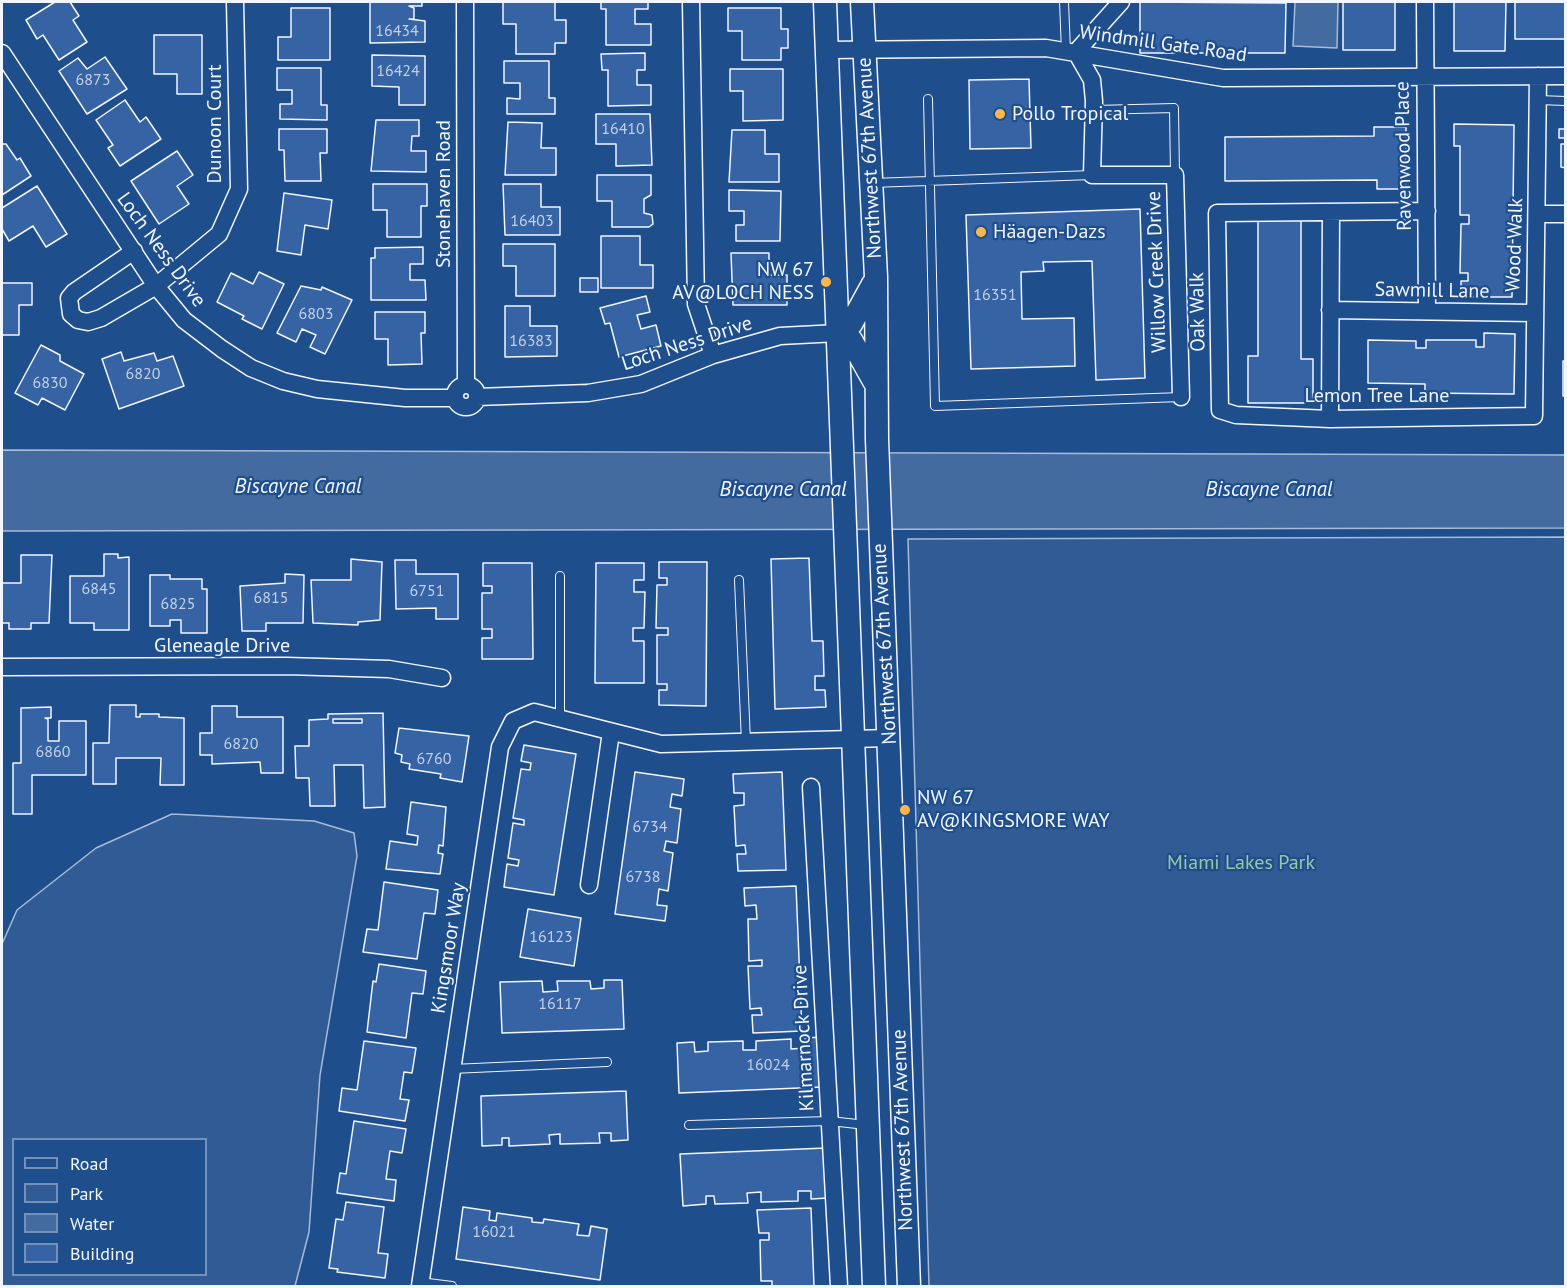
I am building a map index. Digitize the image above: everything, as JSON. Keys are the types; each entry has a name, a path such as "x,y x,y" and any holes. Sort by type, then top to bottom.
{"main road":[{"name":"Northwest 67th Avenue","path":"825,2 874,1287"},
{"name":"Northwest 67th Avenue","path":"862,2 876,277 877,439 909,1287"},
{"path":"876,277 867,298 851,324 838,333 851,340 877,387"},
{"path":"867,1125 902,1123"}],"street":[{"name":"Dunoon Court","path":"134,251 74,292 69,298 71,314 78,320 88,322 101,318 156,286 219,234 239,189 235,2"},
{"name":"Stonehaven Road","path":"465,2 466,394"},
{"path":"691,2 696,304 713,355"},
{"path":"1092,175 1094,110 1092,80 1071,52 1121,2"},
{"name":"Ravenwood Place","path":"1425,2 1427,311"},
{"name":"Windmill Gate Road","path":"826,50 1046,48 1223,78 1566,76"},
{"name":"Loch Ness Drive","path":"2,53 156,286 184,320 251,368 283,381 351,394 588,393 640,384 713,355 780,336 838,333"},
{"name":"Wood Walk","path":"1534,416 1538,76"},
{"name":"Willow Creek Drive","path":"1092,175 1175,175 1182,397"},
{"path":"1330,419 1331,212 1427,211"},
{"name":"Oak Walk","path":"1220,410 1218,213 1331,212"},
{"path":"1538,214 1566,214"},
{"name":"Sawmill Lane","path":"1330,310 1534,314"},
{"name":"Lemon Tree Lane","path":"1220,410 1236,415 1330,419 1534,416"},
{"name":"Gleneagle Drive","path":"2,667 286,666 389,669 442,678"},
{"name":"Kingsmoor Way","path":"420,1284 500,747 513,721 534,712 661,744 890,738"},
{"path":"590,885 611,732"},
{"name":"Kilmarnock Drive","path":"811,787 839,1287"}],"lane":[{"path":"1064,2 1071,52"},
{"path":"928,99 935,406 1182,397"},
{"path":"1538,100 1566,101"},
{"path":"1094,110 1174,108 1175,175"},
{"path":"872,183 1092,175"},
{"path":"560,576 560,719"},
{"path":"739,580 746,742"},
{"path":"452,1069 607,1062"},
{"path":"689,1125 830,1121 867,1125"},
{"path":"420,1284 452,1287"}],"green space":[{"name":"Miami Lakes Park","path":"1565,537 1565,1286 929,1286 908,539"},
{"path":"172,814 314,821 354,833 357,856 320,1075 309,1232 295,1286 2,1286 2,944 17,910 96,848"}],"water":[{"path":"1295,2 1338,2 1337,48 1293,46"},
{"name":"Biscayne Canal","path":"2,450 1566,455 1565,528 2,531"}],"building":[{"path":"55,2 70,2 79,16 73,20 87,42 59,60 43,35 37,39 26,20"},
{"path":"370,2 422,2 422,6 409,6 414,8 414,19 409,19 425,21 425,42 370,43"},
{"path":"503,2 555,2 555,20 566,20 566,43 555,43 555,54 516,54 516,24 503,24"},
{"path":"601,2 648,2 648,9 635,9 635,24 651,24 651,45 606,45 606,9 601,9"},
{"path":"1140,2 1286,3 1285,53 1140,53"},
{"path":"1343,2 1395,2 1395,50 1343,50"},
{"path":"1454,2 1506,2 1505,51 1454,51"},
{"path":"1515,2 1566,2 1566,39 1515,39"},
{"path":"291,8 330,8 330,60 278,60 278,37 291,37"},
{"path":"728,8 781,8 781,29 788,29 788,48 781,48 781,60 742,60 742,31 728,31"},
{"path":"154,35 202,35 202,94 177,94 177,74 154,74"},
{"path":"645,53 645,70 637,70 637,85 651,85 651,105 608,106 608,70 602,70 601,54"},
{"path":"372,55 425,56 425,105 399,105 399,87 372,86"},
{"path":"105,57 127,89 87,114 59,71 78,58 87,69"},
{"path":"504,61 549,61 549,98 555,98 555,114 507,114 507,98 520,99 520,83 504,83"},
{"path":"277,68 321,68 321,105 327,105 327,120 280,119 280,104 292,104 292,90 277,90"},
{"path":"730,69 783,69 783,120 743,121 743,91 730,91"},
{"name":"Pollo Tropical","path":"1029,79 1031,148 970,149 969,80"},
{"path":"125,100 140,122 146,117 161,139 120,166 108,148 113,145 96,120"},
{"path":"596,114 650,114 652,165 616,166 616,144 596,144"},
{"path":"376,120 419,120 419,136 412,136 411,151 426,151 426,172 371,171"},
{"path":"508,122 542,123 541,148 556,148 556,175 505,175"},
{"path":"1454,124 1514,125 1512,297 1461,297 1461,281 1468,281 1468,273 1460,273 1461,224 1469,224 1469,215 1460,215 1460,146 1454,146"},
{"path":"1374,127 1406,127 1406,189 1377,189 1377,180 1225,181 1225,137 1374,136"},
{"path":"279,129 327,129 327,153 320,153 321,181 285,181 284,150 279,150"},
{"path":"1559,129 1566,129 1566,138 1559,138"},
{"path":"732,130 765,130 765,154 779,154 779,182 729,182"},
{"path":"2,144 6,144 17,160 20,158 31,176 2,195"},
{"path":"1561,144 1566,144 1566,168 1561,167"},
{"path":"177,151 193,175 177,186 189,204 159,224 131,181"},
{"path":"597,175 651,175 651,195 644,199 644,213 652,215 653,224 649,227 612,227 612,201 597,201"},
{"path":"373,184 427,184 427,206 421,206 421,237 387,237 387,210 373,210"},
{"path":"503,184 541,184 541,207 560,207 560,235 505,235"},
{"path":"37,186 67,234 46,247 33,226 9,241 2,229 2,208"},
{"path":"729,190 781,191 780,241 736,241 736,225 744,225 744,211 729,211"},
{"path":"284,193 332,200 328,229 305,225 301,255 277,251"},
{"path":"1140,209 1145,378 1096,380 1092,261 1043,262 1044,271 1021,272 1022,319 1074,318 1075,366 971,369 966,215"},
{"path":"1258,219 1301,219 1301,359 1313,359 1313,403 1248,403 1248,356 1258,356"},
{"path":"601,236 640,236 640,265 653,265 653,288 601,288"},
{"path":"503,244 555,244 555,296 516,296 516,266 503,266"},
{"path":"423,247 423,264 410,264 410,280 425,280 426,300 371,300 371,258 375,258 375,248"},
{"path":"731,253 769,253 769,275 787,275 787,305 733,305"},
{"path":"259,272 284,284 262,329 242,319 244,316 217,302 231,273 253,284"},
{"path":"580,278 598,278 598,292 580,292"},
{"path":"2,283 32,283 32,305 19,305 19,335 2,335"},
{"path":"301,286 321,290 322,287 352,300 325,354 310,347 316,335 302,329 296,342 277,333"},
{"path":"646,296 650,312 637,315 641,329 656,325 661,346 619,357 610,323 605,324 600,308"},
{"path":"505,306 530,306 530,326 557,326 557,356 505,357"},
{"path":"375,312 425,312 425,333 421,333 422,364 388,365 388,339 375,339"},
{"path":"1484,333 1515,334 1514,394 1425,393 1425,384 1368,383 1368,340 1416,341 1416,348 1426,348 1426,340 1476,340 1476,347 1484,347"},
{"path":"41,345 60,355 60,361 84,374 65,410 42,398 38,405 15,393"},
{"path":"121,352 124,361 154,353 157,361 173,356 184,386 119,409 102,359"},
{"path":"1563,361 1566,361 1566,396 1563,396"},
{"path":"104,554 118,554 118,558 129,557 129,630 94,630 94,623 70,623 70,576 104,576"},
{"path":"21,555 52,555 49,623 31,623 31,629 9,629 9,623 2,623 2,583 21,583"},
{"path":"809,558 812,641 823,641 824,676 815,676 815,690 825,690 826,707 775,709 771,559"},
{"path":"351,559 382,562 380,620 358,622 358,625 313,623 311,580 351,580"},
{"path":"395,560 416,560 416,574 458,574 458,619 436,619 436,608 396,609"},
{"path":"659,562 707,562 706,706 659,705 659,690 667,690 667,684 657,684 657,635 668,635 668,628 656,628 657,585 667,585 667,578 659,578"},
{"path":"483,563 532,563 533,659 482,659 482,638 492,638 492,629 482,629 482,593 492,593 492,586 483,586"},
{"path":"596,563 644,563 644,580 634,580 634,592 645,592 644,628 633,628 633,641 644,641 644,683 595,683"},
{"path":"285,574 304,575 303,623 266,623 266,631 242,631 240,586 285,583"},
{"path":"150,575 170,575 170,579 202,579 202,589 207,589 207,633 181,633 181,620 170,620 170,626 150,626"},
{"path":"110,705 136,705 136,717 140,717 140,714 159,714 159,717 184,718 184,785 160,785 161,758 116,758 116,784 93,784 93,743 109,743"},
{"path":"212,706 237,706 237,717 283,717 283,773 261,773 260,762 212,764 212,755 200,755 200,733 212,733"},
{"path":"51,707 51,718 45,718 48,719 48,741 59,741 59,721 86,721 86,775 32,775 32,814 13,814 13,763 21,763 21,708"},
{"path":"383,713 385,807 364,808 363,765 334,765 335,806 310,806 309,778 296,778 295,746 309,746 309,720 328,719 328,714","holes":["333,719 362,719 362,723 333,723"]},
{"path":"399,728 469,736 462,782 440,778 441,774 409,769 410,764 401,762 402,755 395,753"},
{"path":"524,745 576,754 554,895 504,887 507,864 518,866 519,860 508,858 513,823 524,825 524,820 513,818 521,769 530,770 531,763 521,761"},
{"path":"635,772 684,779 682,796 672,794 670,807 681,809 677,843 666,841 664,851 673,853 668,891 659,889 657,905 667,906 665,921 615,914"},
{"path":"782,772 786,870 738,871 737,854 746,854 745,845 736,846 734,806 744,805 744,793 734,793 733,774"},
{"path":"411,802 446,807 443,846 439,845 438,853 443,854 440,874 386,869 390,841 417,845 418,836 407,834"},
{"path":"384,882 438,890 435,914 424,913 417,959 363,952 367,929 378,930"},
{"path":"796,886 802,1031 753,1033 752,1015 762,1015 761,1008 750,1009 748,966 762,966 762,960 749,961 748,919 757,919 756,905 745,906 744,888"},
{"path":"528,909 581,918 574,966 520,957"},
{"path":"379,964 426,971 423,994 412,993 406,1038 367,1032 373,981 376,982"},
{"path":"604,980 622,980 624,1029 502,1033 500,982 542,981 543,992 558,991 557,981 590,981 591,989 604,988"},
{"path":"822,1037 823,1087 679,1093 677,1043 694,1042 695,1052 708,1051 708,1042 743,1041 743,1050 756,1050 756,1041 791,1039 791,1049 805,1048 805,1038"},
{"path":"364,1041 416,1048 412,1073 404,1072 400,1099 409,1100 405,1121 339,1111 342,1088 357,1090"},
{"path":"626,1091 628,1140 611,1141 611,1133 599,1133 600,1143 560,1144 560,1134 549,1135 550,1144 509,1146 509,1138 502,1138 502,1145 482,1146 481,1096"},
{"path":"354,1121 406,1129 402,1153 390,1151 386,1179 396,1180 394,1201 337,1193 340,1173 346,1174"},
{"path":"826,1148 828,1198 811,1199 811,1191 798,1191 798,1201 761,1202 761,1192 747,1193 748,1203 715,1204 714,1196 706,1196 706,1204 683,1206 680,1154"},
{"path":"346,1202 384,1207 378,1253 388,1254 385,1278 337,1272 338,1269 329,1268 336,1219 343,1220"},
{"path":"463,1207 490,1211 489,1220 496,1221 497,1213 532,1218 532,1222 543,1223 544,1219 579,1224 577,1235 589,1236 591,1226 607,1229 600,1280 456,1259"},
{"path":"811,1208 814,1286 772,1286 772,1281 761,1281 760,1240 769,1240 769,1233 759,1233 757,1210"}],"place":[{"name":"Pollo Tropical","path":"1000,114"},
{"name":"Häagen-Dazs","path":"981,232"},
{"name":"NW 67 AV@LOCH NESS","path":"826,282"},
{"name":"NW 67 AV@KINGSMORE WAY","path":"905,810"}]}
